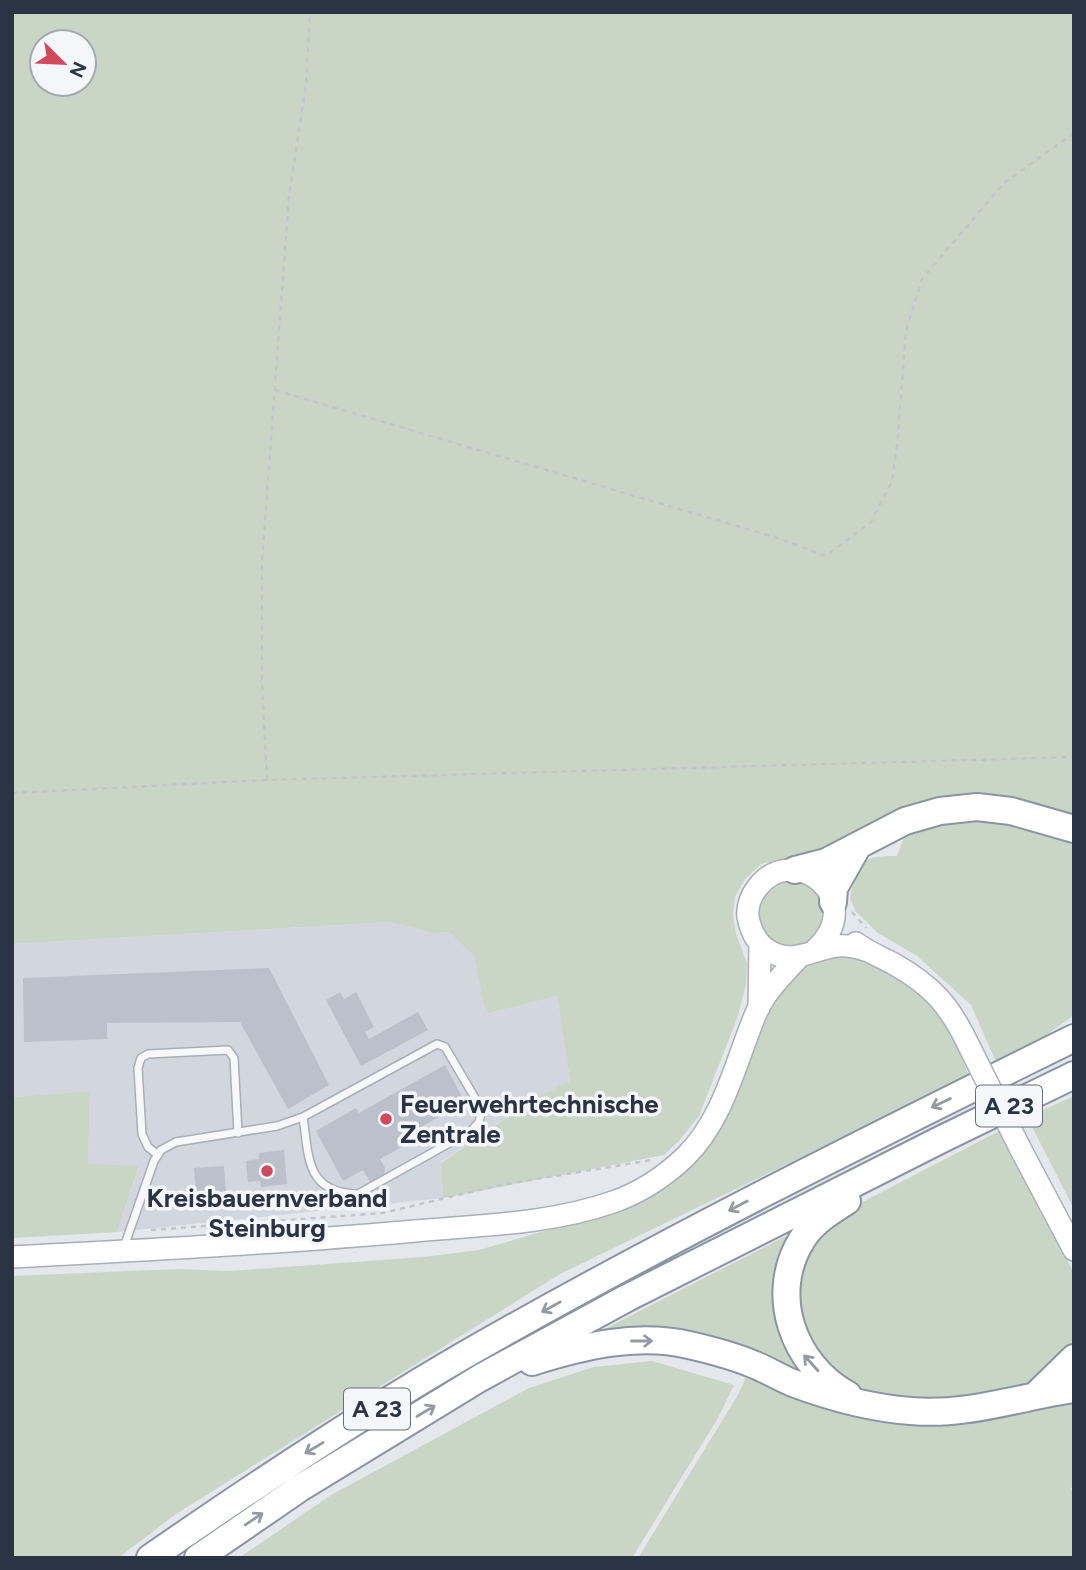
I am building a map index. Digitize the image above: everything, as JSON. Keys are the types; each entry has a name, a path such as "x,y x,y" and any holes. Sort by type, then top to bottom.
{"highway":[{"path":"795,870 826,862 856,849 905,821 940,811 977,807 1011,811 1072,829"},
{"path":"840,910 834,888 856,849"},
{"path":"1003,1073 1074,1025"},
{"name":"A 23","path":"150,1558 285,1465 478,1348 611,1273 802,1171 1074,1038"},
{"name":"A 23","path":"198,1558 300,1488 480,1378 627,1298 1074,1075"},
{"path":"865,1403 829,1382 807,1361 795,1341 789,1320 787,1294 790,1267 802,1239 823,1216 944,1138"},
{"path":"480,1378 607,1342 648,1340 686,1344 726,1355 833,1397 911,1411 981,1408 1074,1389"},
{"path":"1036,1395 1074,1358"}],"main road":[{"path":"869,943 786,957 772,953 760,944 750,929 747,912 752,895 762,881 778,872 795,870 808,873 828,890 840,910 846,934 869,943 936,994 954,1014 1074,1250"},
{"path":"12,1257 126,1242 322,1240 555,1218 615,1201 657,1179 686,1156 704,1133 720,1105 759,1007 808,953 825,941 840,910"},
{"path":"759,1007 760,944"}],"lane":[{"path":"126,1242 161,1150 176,1142 277,1126 303,1117 437,1044 445,1047 482,1110 479,1122 471,1131 358,1194 341,1194 318,1182 311,1167 303,1117"},
{"path":"158,1155 148,1147 142,1134 138,1068 141,1058 148,1054 228,1050 234,1058 238,1133"}],"path":[{"path":"267,780 262,681 262,561 289,196 306,84 310,12"},
{"path":"275,390 781,539 826,556 871,522 892,481 906,331 922,279 1004,183 1074,133"},
{"path":"12,793 267,780 1074,757"},
{"path":"840,910 869,943"},
{"path":"126,1242 383,1213 500,1185 656,1159"}],"shaded area":[{"path":"389,922 433,933 449,932 474,956 487,1014 557,996 570,1081 538,1096 441,1162 443,1198 117,1232 139,1167 88,1165 90,1091 12,1097 12,944"}],"green space":[{"path":"12,12 1074,12 1074,818 1009,801 833,849 761,864 745,879 735,897 733,915 736,934 747,963 746,984 738,1016 699,1116 679,1141 664,1155 443,1198 441,1163 538,1096 570,1081 557,996 486,1014 474,956 449,932 433,933 389,922 12,944"},
{"path":"1009,818 1074,846 1074,1015 1042,1038 996,1062 971,1005 917,956 878,933 856,912 850,898 853,882 848,876 870,859 897,856 906,832 939,822"},
{"path":"791,882 804,885 814,892 821,902 824,915 821,928 814,938 804,945 791,948 778,945 768,938 761,928 758,915 761,902 768,892 778,885"},
{"path":"825,953 862,958 911,983 947,1020 969,1076 560,1274 176,1514 118,1558 12,1558 12,1276 178,1269 229,1271 423,1257 479,1250 620,1209 693,1164 714,1140 731,1111 767,1013 785,982 802,963"},
{"path":"90,1091 88,1164 139,1166 117,1232 12,1238 12,1097"},
{"path":"1074,1096 1074,1209 1027,1117"},
{"path":"1003,1129 1074,1274 1073,1348 1035,1383 983,1397 925,1403 864,1395 817,1362 794,1297 798,1268 828,1220"},
{"path":"802,1228 783,1261 824,1386 761,1361 587,1338"},
{"path":"652,1361 734,1385 718,1418 632,1558 239,1558 331,1495 529,1388 594,1367"},
{"path":"748,1373 822,1407 866,1420 941,1426 1012,1416 1057,1399 1074,1397 1074,1481 1071,1489 1074,1491 1074,1558 638,1558 739,1393"}],"building":[{"path":"269,968 329,1085 288,1109 240,1022 107,1023 107,1039 24,1042 23,978"},
{"path":"340,992 344,999 356,992 374,1027 365,1032 369,1039 418,1012 428,1030 361,1066 326,1000"},
{"name":"Feuerwehrtechnische Zentrale","path":"445,1065 465,1102 423,1126 427,1133 380,1159 385,1168 382,1179 372,1185 363,1170 343,1181 316,1131 356,1108 359,1113"},
{"name":"Kreisbauernverband Steinburg","path":"284,1150 287,1184 261,1187 260,1181 248,1182 246,1161 259,1159 259,1153"},
{"path":"224,1166 226,1191 196,1193 194,1168"}],"place":[{"name":"Feuerwehrtechnische Zentrale","path":"386,1119"},
{"name":"Kreisbauernverband Steinburg","path":"267,1171"}]}
